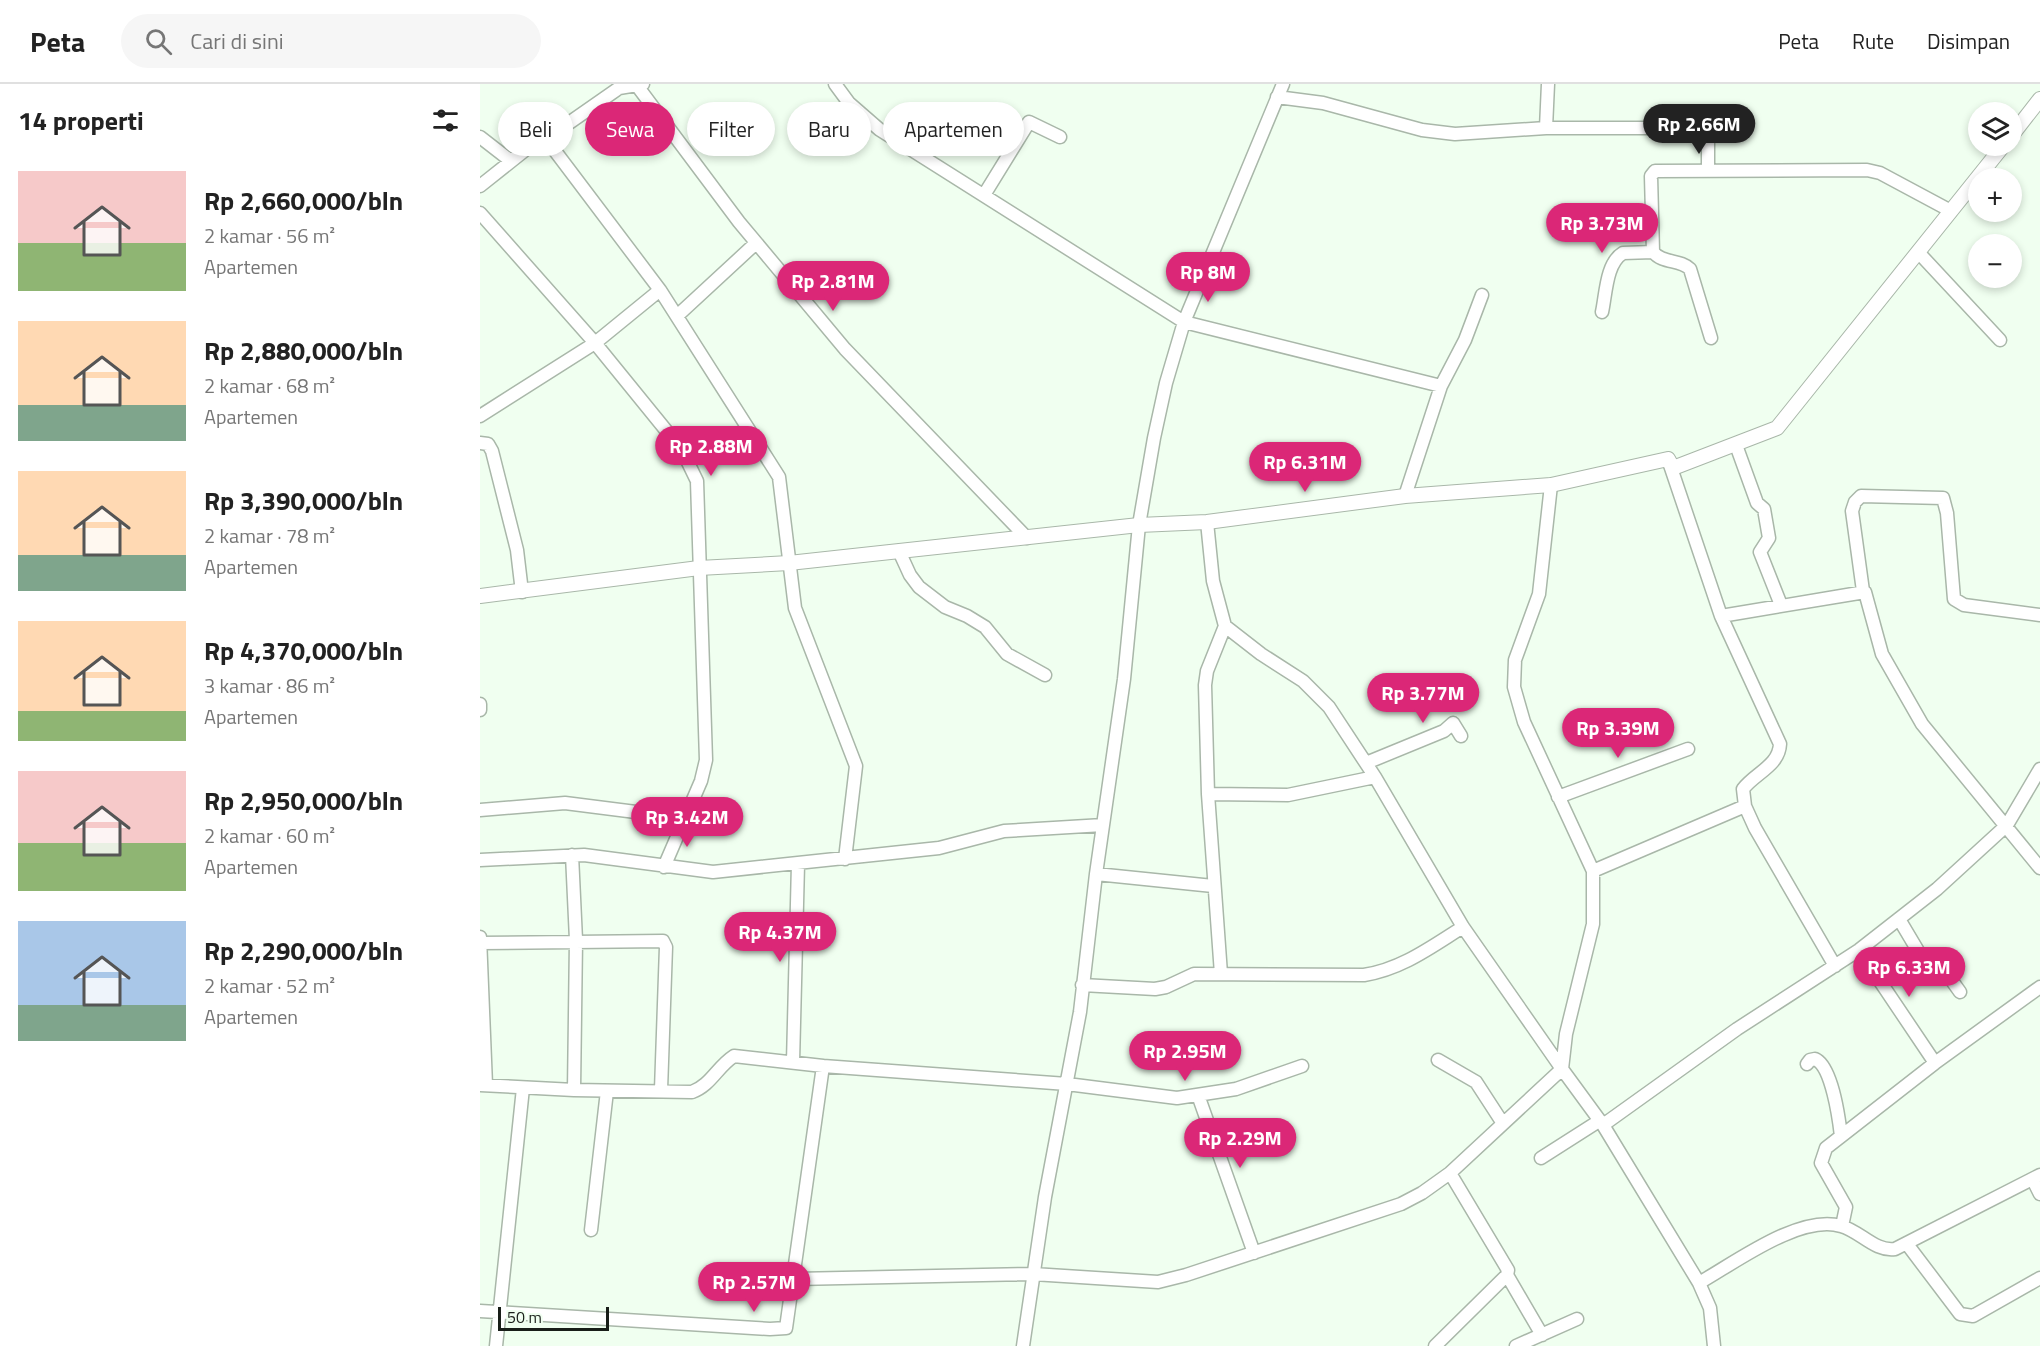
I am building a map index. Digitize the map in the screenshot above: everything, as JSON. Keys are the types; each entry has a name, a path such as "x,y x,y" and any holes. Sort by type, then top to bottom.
{"street":[{"path":"835,84 849,103 880,130 1184,322 1441,386"},
{"path":"1023,1346 1033,1274 1080,1012 1095,874 1124,679 1139,525 1166,383 1184,322 1282,84"},
{"path":"1546,128 1548,84"},
{"path":"573,119 617,86 641,85 756,243 845,349 1027,538"},
{"path":"1277,97 1323,103 1422,130 1455,135 1546,128 1704,128 1708,131 1709,137 1708,170"},
{"path":"2022,122 2040,99"},
{"path":"984,195 1029,122 1060,137"},
{"path":"480,137 511,161"},
{"path":"480,186 518,156"},
{"path":"559,156 660,290 779,477 799,625 856,766 845,860"},
{"path":"1668,459 1673,468 1777,428 1785,421 1995,156"},
{"path":"1711,338 1690,269 1685,264 1658,258 1653,252 1652,173 1658,170 1867,170 1880,173 1951,211"},
{"path":"480,213 595,343 690,463 697,481 706,760 701,781 683,818 664,867"},
{"path":"677,316 756,243"},
{"path":"1602,312 1610,270 1619,255 1653,252"},
{"path":"1918,252 2000,340"},
{"path":"480,416 595,343 660,290"},
{"path":"1405,496 1441,386 1465,340 1482,295"},
{"path":"480,443 488,444 492,451 517,550 522,592"},
{"path":"1736,445 1757,502 1764,508 1769,538 1760,552 1781,605"},
{"path":"480,596 699,568 789,563 1139,525 1207,522 1405,496 1551,485 1668,459"},
{"path":"1668,459 1721,616 1780,744 1778,756 1774,762 1743,789 1745,806 1755,828 1835,966"},
{"path":"795,1279 1033,1274 1158,1282 1186,1275 1401,1204 1422,1193 1450,1173 1562,1069 1566,1034 1593,924 1593,871 1524,722 1514,687 1515,660 1539,594 1551,485"},
{"path":"2040,615 1964,605 1954,599 1947,513 1943,498 1876,495 1861,496 1855,502 1852,511 1863,591 1867,595 1882,654 1922,724 2040,868"},
{"path":"1207,522 1213,581 1225,626 1207,671 1205,685 1213,886 1221,974"},
{"path":"899,551 910,575 919,587 945,607 985,627 1007,654 1045,675"},
{"path":"1721,616 1863,591"},
{"path":"1225,626 1318,695 1375,777 1463,927 1601,1123 1699,1282 1710,1308 1714,1346"},
{"path":"480,704 480,710"},
{"path":"1366,764 1444,731 1453,723 1461,735"},
{"path":"1558,797 1688,749"},
{"path":"1541,1158 1601,1123 1745,1023 1859,950 1899,919 1937,889 2007,825 2040,769"},
{"path":"1208,794 1288,795 1375,777"},
{"path":"480,810 565,803 683,818"},
{"path":"1593,871 1745,806"},
{"path":"480,860 584,855 713,872 845,860 939,848 1004,831 1103,825"},
{"path":"572,855 576,940 574,1090"},
{"path":"793,1062 798,864"},
{"path":"1095,874 1213,886"},
{"path":"1899,919 1924,961 1950,978 1960,992"},
{"path":"1082,985 1155,989 1194,974 1364,975 1396,968 1463,927"},
{"path":"480,936 483,1085 574,1090 692,1092 703,1088 720,1067 734,1056 1067,1084 1177,1098 1236,1089 1302,1066"},
{"path":"480,943 576,940 659,940 665,943 661,1090"},
{"path":"1859,950 1935,1063"},
{"path":"1842,1226 1846,1207 1821,1163 1826,1148 1935,1063 2040,987"},
{"path":"1807,1064 1810,1060 1815,1059 1823,1066 1836,1101 1841,1136"},
{"path":"1438,1060 1476,1082 1503,1122"},
{"path":"480,1311 781,1330 788,1324 823,1065"},
{"path":"496,1346 523,1088"},
{"path":"591,1230 607,1091"},
{"path":"1198,1095 1254,1253"},
{"path":"1435,1346 1507,1275 1508,1268 1450,1173"},
{"path":"1699,1282 1805,1226 1819,1223 1842,1226 1888,1250 1907,1244 2037,1178 2040,1194"},
{"path":"1907,1244 1964,1317 1973,1316 2040,1278"},
{"path":"1507,1275 1542,1335"},
{"path":"1516,1346 1577,1319"}]}
